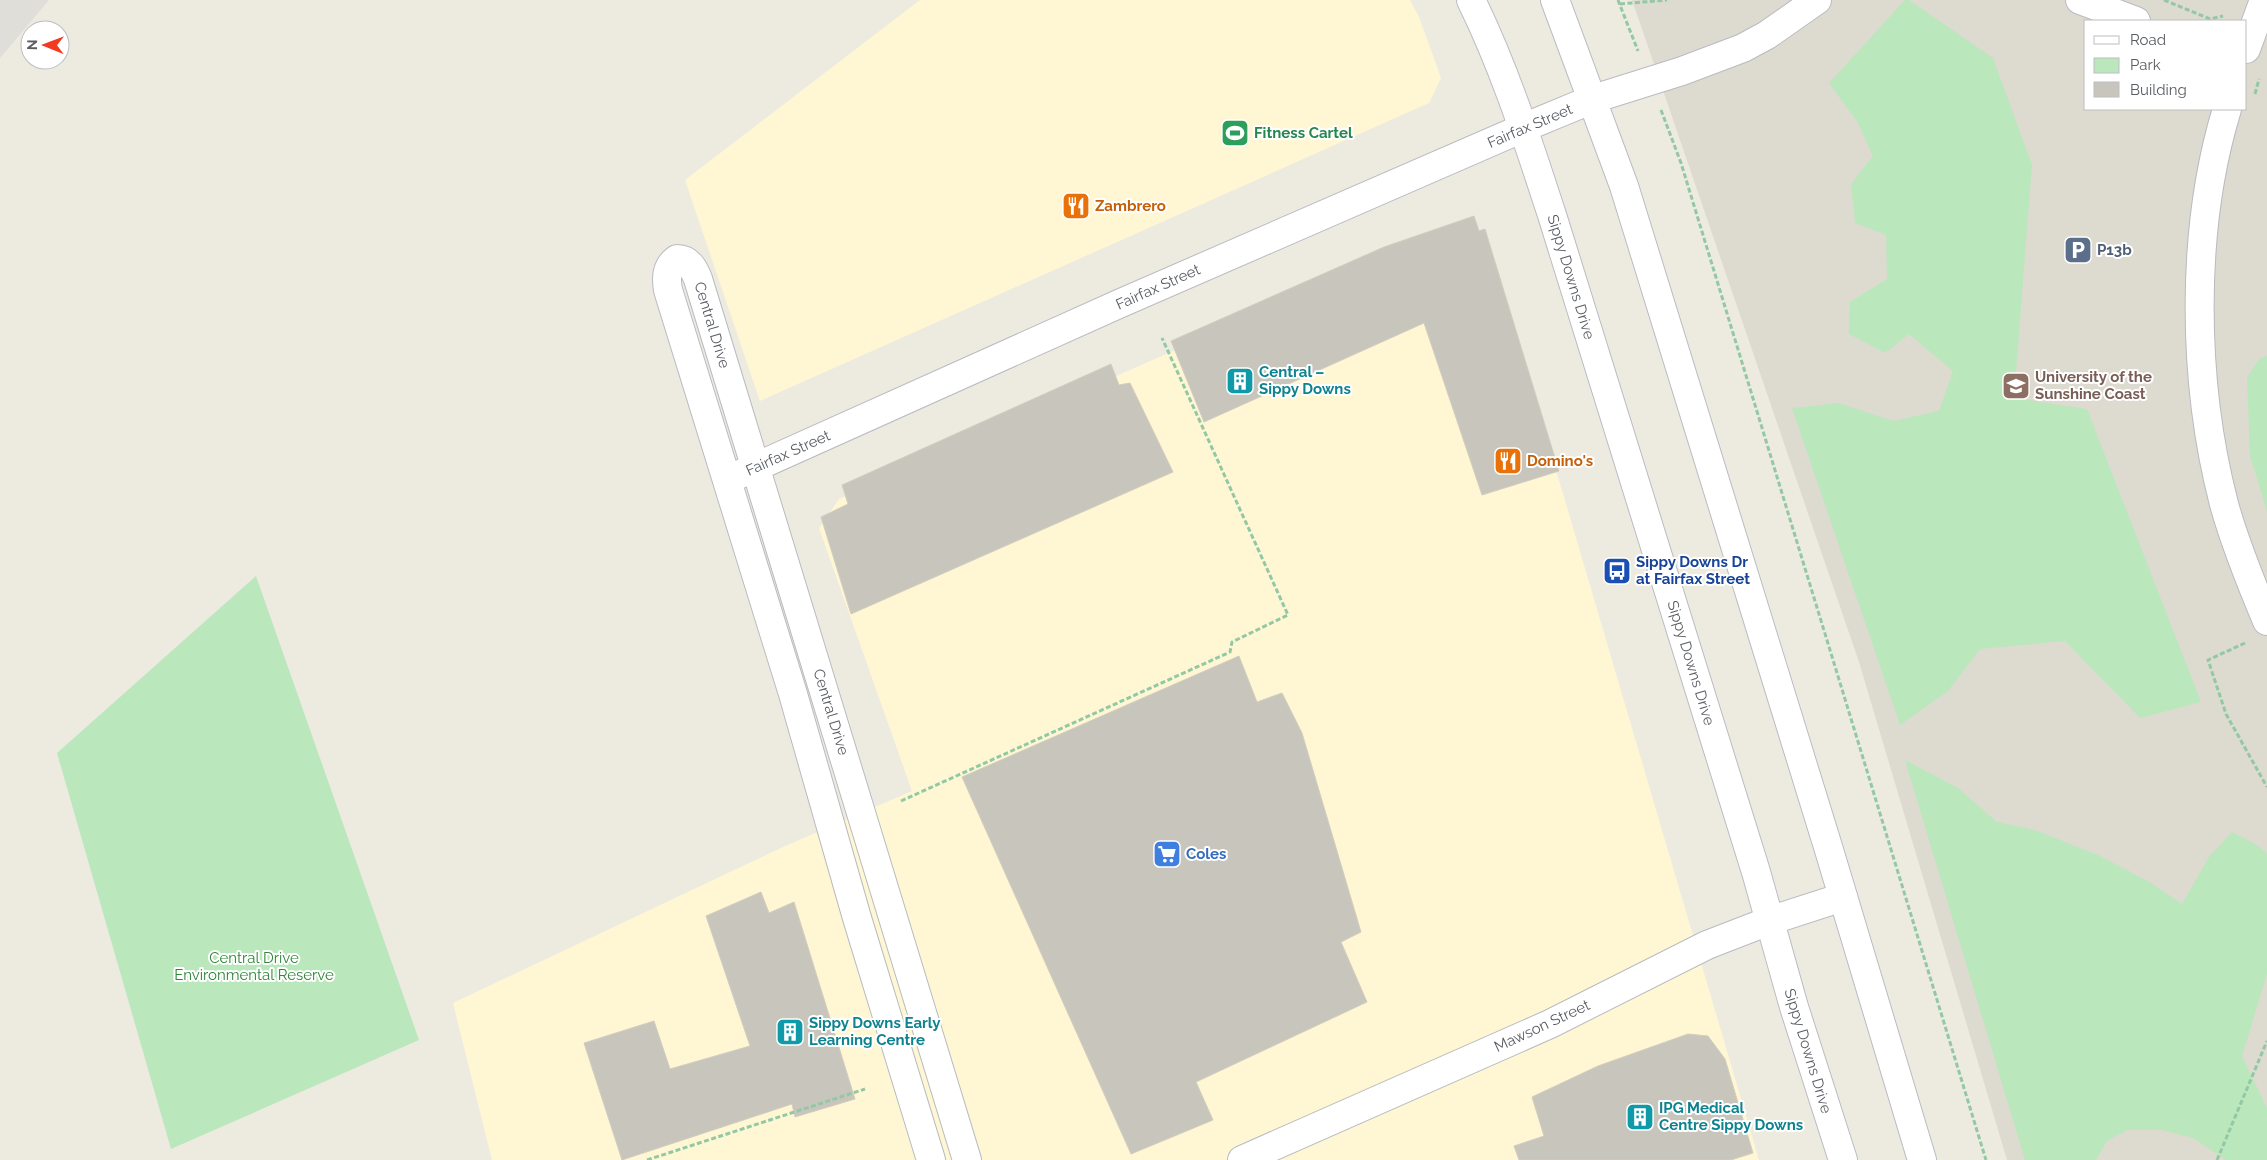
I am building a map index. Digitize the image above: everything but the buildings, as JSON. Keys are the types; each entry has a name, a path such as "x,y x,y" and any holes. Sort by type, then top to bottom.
{"street":[{"name":"Sippy Downs Drive","path":"1471,0 1490,39 1524,128 1750,852 1769,921 1842,1160"},
{"path":"1555,0 1624,186 1922,1160"},
{"name":"Fairfax Street","path":"726,480 1121,303 1524,128 1593,99 1743,48 1781,26 1817,0"},
{"path":"2080,0 2133,20"},
{"path":"2247,46 2264,0"},
{"path":"2227,110 2215,154 2203,224 2200,287 2206,399 2214,461 2224,504 2241,558 2258,631"},
{"name":"Central Drive","path":"931,1160 857,918 793,694 668,290 666,280 668,269 677,260 683,259 694,268 698,279 967,1160"},
{"name":"Mawson Street","path":"1242,1160 1550,1024 1707,945 1769,921 1843,897"}],"path":[{"path":"1667,0 1619,2 1681,163 1986,1160"},
{"path":"2164,0 2210,19 2221,18 2226,14"},
{"path":"901,801 1230,652 1232,642 1288,615 1162,338"},
{"path":"2258,631 2208,660 2226,714 2267,787"},
{"path":"2217,1160 2267,1041"},
{"path":"647,1160 865,1089"}],"shaded area":[{"path":"0,0 49,0 32,20 20,20 20,34 0,58"},
{"path":"920,0 1410,0 1419,17 1441,78 1429,103 760,401 685,180"},
{"name":"University of the Sunshine Coast","path":"1632,0 2267,0 2267,1160 2007,1160 1859,662"},
{"path":"1462,223 1484,239 1564,497 1759,1160 492,1160 453,1003 783,847 912,791 819,528 839,499"}],"green space":[{"path":"1905,0 1909,0 1993,58 2032,165 2014,398 2087,409 2201,702 2140,718 2065,641 1980,649 1948,691 1900,725 1792,408 1839,403 1893,421 1939,411 1953,371 1909,334 1885,353 1849,334 1850,302 1887,279 1886,235 1855,223 1851,184 1873,156 1858,123 1829,83"},
{"path":"2267,356 2267,511 2250,456 2247,377 2260,358"},
{"name":"Central Drive Environmental Reserve","path":"256,576 419,1040 171,1149 57,753"},
{"path":"1905,760 1958,788 1997,822 2035,830 2100,856 2151,883 2182,904 2209,857 2232,832 2257,845 2267,854 2267,974 2242,1056 2267,1108 2267,1160 2226,1160 2193,1138 2162,1130 2127,1130 2107,1141 2096,1160 2025,1160"}],"place":[{"name":"Fitness Cartel","path":"1235,133"},
{"name":"Zambrero","path":"1076,206"},
{"name":"P13b","path":"2078,250"},
{"name":"Central – Sippy Downs","path":"1240,381"},
{"name":"University of the Sunshine Coast","path":"2016,386"},
{"name":"Domino's","path":"1508,461"},
{"name":"Sippy Downs Dr at Fairfax Street","path":"1617,571"},
{"name":"Coles","path":"1167,854"},
{"name":"Sippy Downs Early Learning Centre","path":"790,1032"},
{"name":"IPG Medical Centre Sippy Downs","path":"1640,1117"}]}
